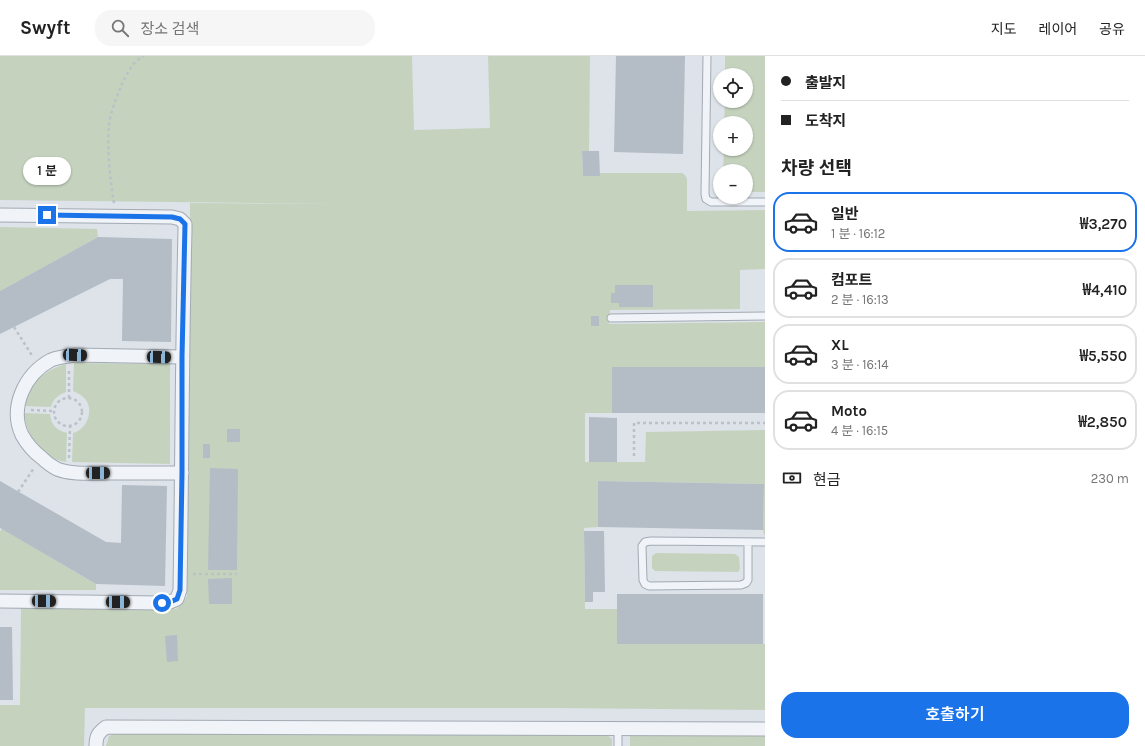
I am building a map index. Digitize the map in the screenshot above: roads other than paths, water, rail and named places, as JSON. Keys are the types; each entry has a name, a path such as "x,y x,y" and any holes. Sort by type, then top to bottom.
{"street":[{"path":"0,215 172,217 180,219 185,224 180,590 177,599 170,602 0,601"},
{"path":"182,357 75,355 51,360 31,376 23,388 19,398 18,409 18,422 22,434 28,444 41,457 57,469 83,473 182,473"},
{"path":"96,746 99,732 106,727 765,729"}],"lane":[{"path":"707,56 706,199 711,202 765,202"},
{"path":"611,318 765,316"},
{"path":"748,542 748,580 746,583 741,585 649,586 645,584 643,580 642,546 645,542 651,541 765,542"},
{"path":"618,729 618,746"}]}
